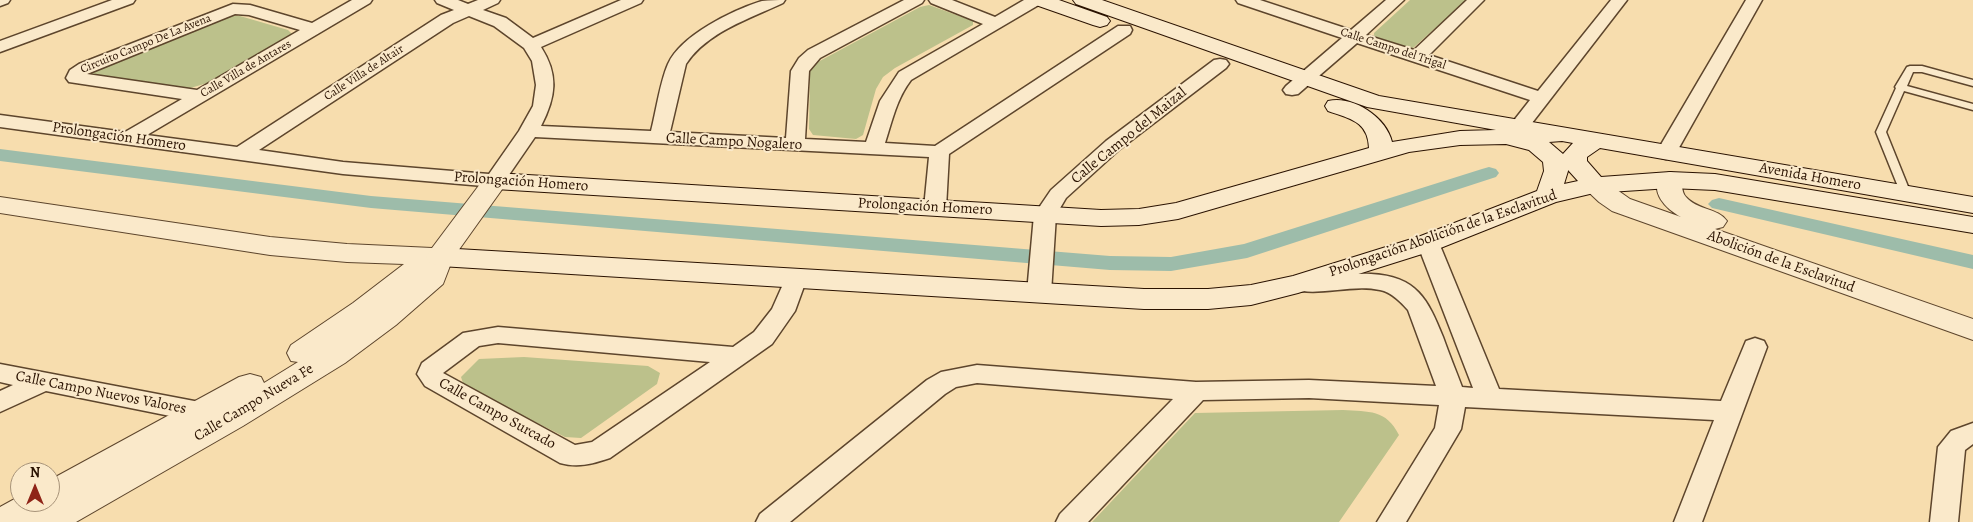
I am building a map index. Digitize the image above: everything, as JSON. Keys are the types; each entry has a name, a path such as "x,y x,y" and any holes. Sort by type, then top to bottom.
{"main road":[{"path":"1040,0 1220,64 1298,84 1507,132 1559,135 1657,151"},
{"path":"1083,0 1298,84 1359,115 1372,123 1380,131 1381,152"},
{"path":"1044,224 1100,218 1139,218 1178,211 1381,152 1433,141 1507,132 1547,151 1555,160 1556,171 1548,196"},
{"name":"Abolición de la Esclavitud","path":"1595,141 1582,148 1575,155 1575,162 1594,185 1621,205 1973,330"},
{"name":"Avenida Homero","path":"1657,151 1973,205"},
{"name":"Avenida Homero","path":"1670,180 1736,185 1973,225"},
{"name":"Prolongación Abolición de la Esclavitud","path":"796,278 966,289 1039,283 1144,299 1208,299 1251,295 1298,284 1428,243 1548,196 1594,185 1670,180"},
{"name":"Abolición de la Esclavitud","path":"1670,180 1668,188 1671,198 1696,215 1973,312"},
{"name":"Prolongación Homero","path":"495,181 935,208 1044,224"},
{"name":"Calle Campo Nueva Fe","path":"46,522 232,417 334,355 386,318 433,278 440,257 495,181"},
{"path":"0,205 270,246 347,253 796,278"},
{"name":"Calle Campo Nueva Fe","path":"60,490 258,381 314,346 363,310 407,274 440,257"},
{"path":"3,522 22,512"}],"street":[{"path":"0,47 128,0"},
{"name":"Calle Villa de Antares","path":"128,139 364,0"},
{"name":"Calle Campo Nueva Fe","path":"443,0 500,22 531,45 541,61 546,85 542,106 529,131 495,181"},
{"name":"Calle Villa de Altair","path":"240,154 447,19 492,0"},
{"path":"531,45 635,0"},
{"path":"659,138 678,64 683,53 693,43 713,31 777,0"},
{"path":"795,145 800,71 805,62 814,54 916,0"},
{"path":"937,0 996,23"},
{"path":"874,149 890,98 896,86 905,76 1036,0"},
{"path":"1298,84 1396,0"},
{"path":"1417,57 1476,0"},
{"path":"1507,132 1542,98 1618,0"},
{"path":"1657,151 1754,0"},
{"name":"Calle Campo del Trigal","path":"1253,1 1542,98"},
{"name":"Circuito Campo De La Avena","path":"200,96 75,78 76,74 85,68 233,9 250,10 314,29"},
{"path":"935,208 939,152 1124,30"},
{"name":"Calle Campo del Maizal","path":"1044,224 1058,194 1086,168 1113,145 1220,64"},
{"name":"Prolongación Homero","path":"0,121 343,168 495,181"},
{"name":"Calle Campo Nogalero","path":"529,131 939,152"},
{"path":"1039,283 1044,224"},
{"path":"1428,243 1490,398"},
{"name":"Calle Campo Surcado","path":"739,356 498,334 472,339 431,369 430,374 434,379 570,455 580,456 600,451 739,356 763,338 783,311 796,278"},
{"path":"1298,284 1331,284 1368,280 1383,283 1410,296 1419,307 1453,397 1448,429 1390,522"},
{"path":"1688,522 1756,347"},
{"name":"Calle Campo Nuevos Valores","path":"0,373 200,413 232,417"},
{"path":"770,522 936,387 950,379 977,374 1196,391 1309,390 1730,411"},
{"path":"0,402 44,381"},
{"path":"1070,522 1196,391"},
{"path":"1944,522 1952,447 1960,438 1973,433"}],"lane":[{"path":"1906,194 1881,132 1900,87 1910,70 1916,68 1973,83"},
{"path":"1900,87 1973,107"}],"green space":[{"path":"1410,0 1467,0 1413,48 1403,47 1374,36 1374,33"},
{"path":"929,5 973,21 973,25 895,68 883,77 876,89 863,135 856,139 813,135 809,129 810,71 816,63 920,7"},
{"path":"229,15 240,16 288,30 292,34 211,82 187,89 91,77 90,73"},
{"path":"524,357 648,366 660,373 657,384 581,438 565,437 464,386 461,377 479,359"},
{"path":"1343,410 1369,412 1382,416 1388,420 1399,435 1339,522 1092,522 1195,413"}],"waterway":[{"path":"0,155 371,202 1110,263 1171,264 1247,251 1489,173"},
{"path":"1719,204 1973,262"}]}
